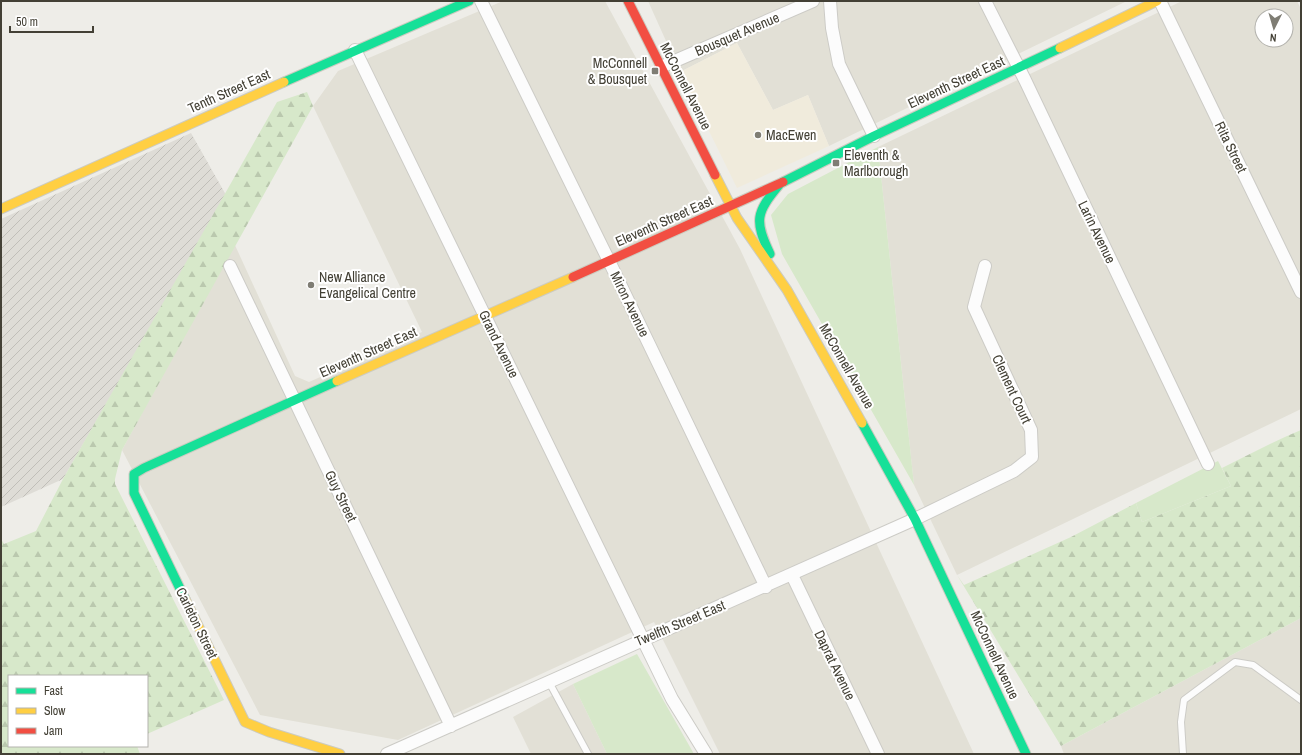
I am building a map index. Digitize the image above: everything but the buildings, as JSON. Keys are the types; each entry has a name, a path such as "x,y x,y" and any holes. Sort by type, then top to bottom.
{"street":[{"name":"Tenth Street East","path":"1,209 355,50 469,1"},
{"name":"Miron Avenue","path":"481,1 609,261 766,587"},
{"name":"McConnell Avenue","path":"628,1 737,218 787,290 882,458 915,520 1026,754"},
{"name":"Bousquet Avenue","path":"660,67 813,1"},
{"path":"830,1 832,28 839,64 874,136"},
{"name":"Larin Avenue","path":"985,1 1019,68 1208,464"},
{"name":"Eleventh Street East","path":"177,453 295,399 486,316 732,206 874,136 1019,68 1154,2"},
{"name":"Rita Street","path":"1154,2 1301,292"},
{"name":"Grand Avenue","path":"355,50 643,639"},
{"path":"781,182 762,206 759,221 763,240 787,290"},
{"name":"Guy Street","path":"230,266 295,399 448,727"},
{"name":"Clement Court","path":"915,520 1014,471 1032,457 1031,430 974,307 985,266"},
{"name":"Carleton Street","path":"177,453 134,474 134,493 245,722 269,732 340,754"},
{"name":"Twelfth Street East","path":"448,727 643,639 766,587 915,520"},
{"name":"Daprat Avenue","path":"792,575 878,754"},
{"path":"643,639 672,699 706,754"},
{"path":"387,754 448,727"}],"lane":[{"path":"1183,754 1181,722 1184,700 1235,662 1253,665 1301,700"},
{"path":"549,682 588,754"}],"shaded area":[{"path":"503,1 605,1 740,249 974,754 720,754 654,622 398,740 260,715 122,450 234,243 295,376 309,382 422,332 313,106 338,71"},
{"path":"648,1 1127,1 829,146 808,95 773,110 737,43 680,72"},
{"path":"1182,1 1297,1 1301,9 1301,409 957,575 914,485 878,147"},
{"path":"737,43 773,110 808,95 829,146 737,188 680,72"},
{"path":"191,133 226,195 63,479 1,507 1,219"},
{"path":"1301,618 1301,754 1064,754 1061,746"},
{"path":"573,684 607,754 531,754 513,717"}],"green space":[{"path":"307,92 313,106 122,450 115,479 115,484 224,700 148,734 148,675 8,675 8,747 137,747 140,754 1,754 1,539 4,544 36,531 63,479 277,102"},
{"path":"878,147 914,485 782,254 771,215 788,194"},
{"path":"1301,430 1301,618 1061,746 957,575 964,585 1071,537 1136,503 1142,522 1231,486 1222,468 1271,443"},
{"path":"1218,461 1231,486 1142,522 1136,503"},
{"path":"637,654 694,754 607,754 573,684"}],"traffic: fast":[{"path":"284,82 469,1"},
{"path":"783,182 874,136 1060,48"},
{"path":"770,254 761,233 760,217 766,203 779,185"},
{"path":"185,599 134,493 134,474 144,468 337,381"},
{"path":"862,423 915,519 1026,754"}],"traffic: slow":[{"path":"1060,48 1157,1"},
{"path":"1,209 284,82"},
{"path":"715,175 737,218 787,290 862,423"},
{"path":"337,381 573,277"},
{"path":"185,599 245,722 269,732 340,754"}],"traffic: jam":[{"path":"628,1 715,175"},
{"path":"573,277 783,182"}],"place":[{"name":"McConnell & Bousquet","path":"655,71"},
{"name":"MacEwen","path":"758,135"},
{"name":"Eleventh & Marlborough","path":"836,163"},
{"name":"New Alliance Evangelical Centre","path":"311,285"}]}
